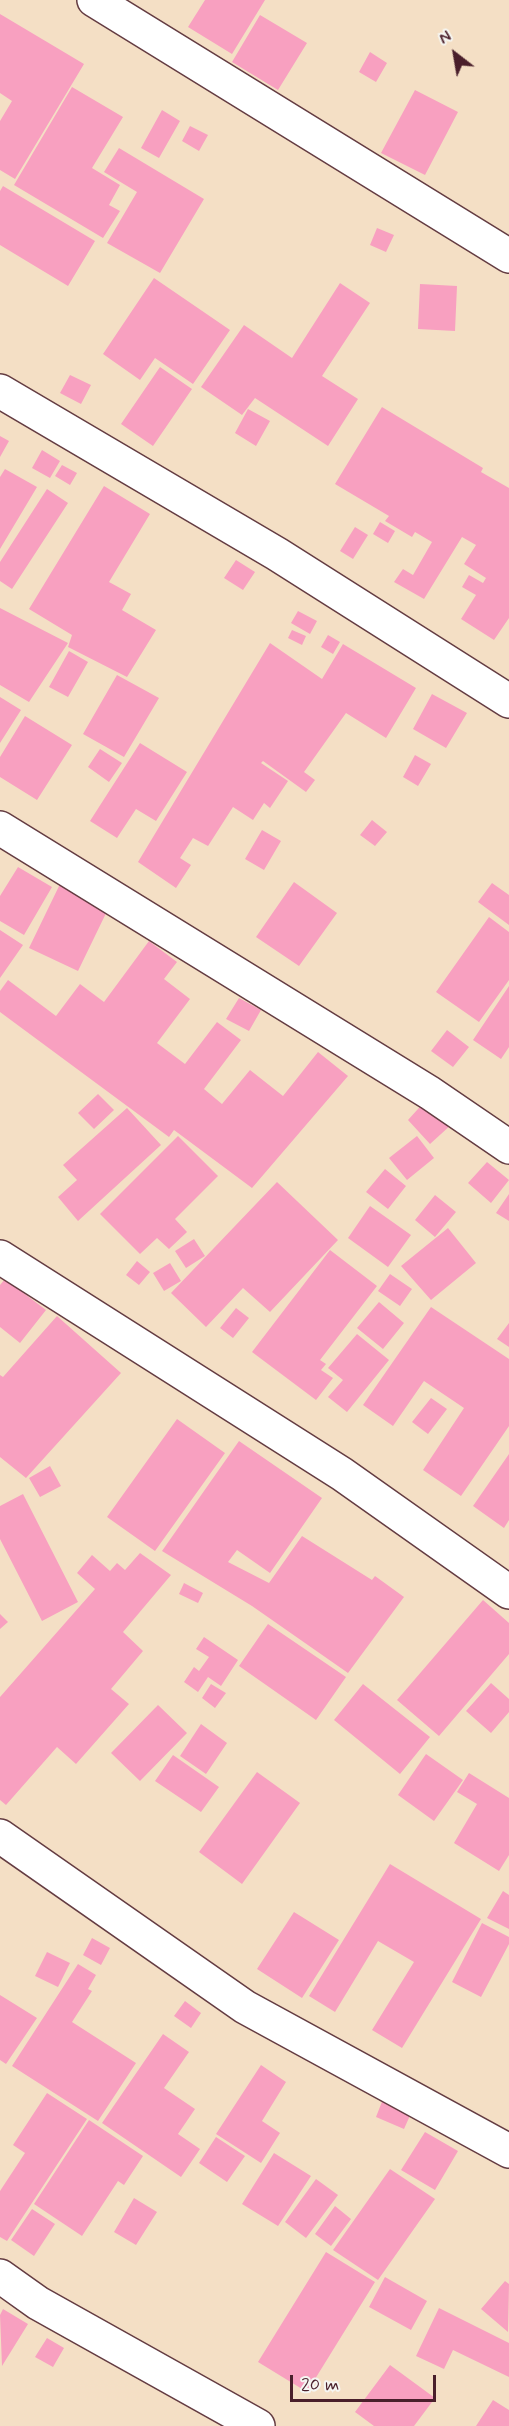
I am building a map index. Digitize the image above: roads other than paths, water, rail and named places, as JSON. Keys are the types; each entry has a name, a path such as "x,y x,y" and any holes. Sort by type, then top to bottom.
{"street":[{"path":"94,0 509,256"},
{"path":"0,391 277,554 509,701"},
{"path":"0,828 430,1093 509,1147"},
{"path":"0,1257 342,1474 509,1592"},
{"path":"0,1836 245,2007 509,2151"},
{"path":"0,2276 38,2303 258,2426"}]}
